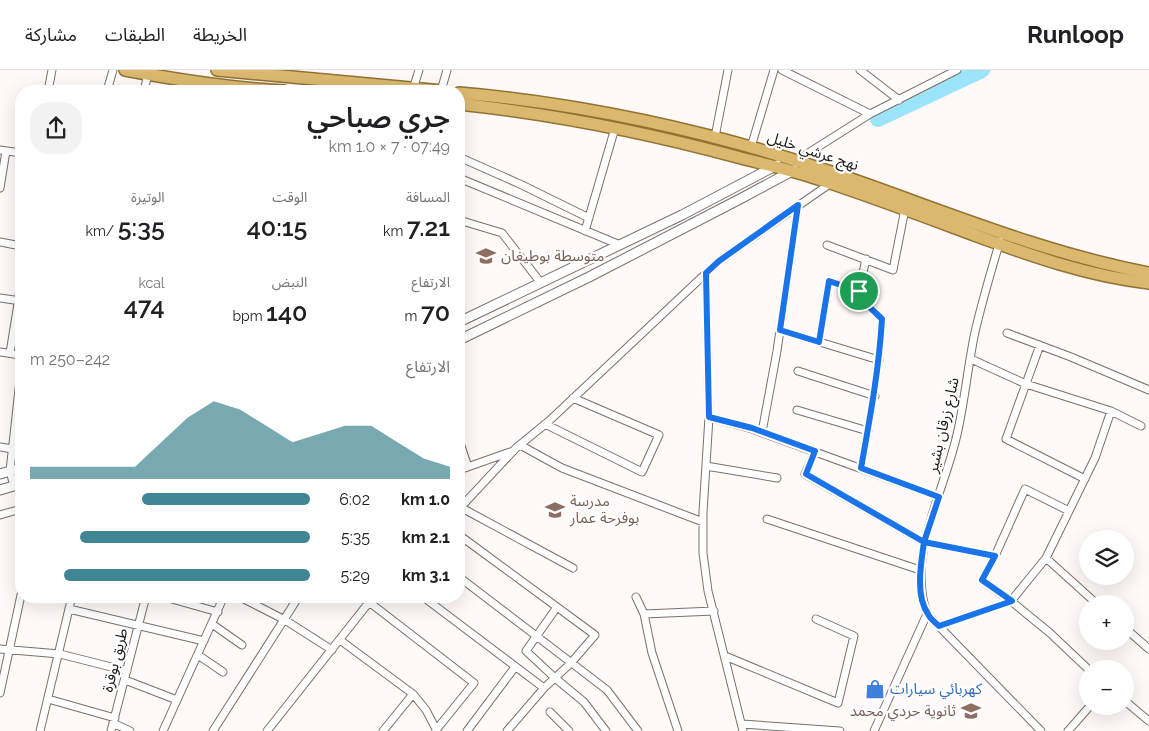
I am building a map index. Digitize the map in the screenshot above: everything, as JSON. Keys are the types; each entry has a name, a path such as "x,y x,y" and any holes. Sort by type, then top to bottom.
{"highway":[{"path":"125,70 148,74 183,85"},
{"path":"216,70 314,74 387,85"},
{"name":"نهج عرشي خليل","path":"465,94 553,105 715,137 789,159 803,160 1076,270 1149,284"},
{"name":"نهج عرشي خليل","path":"465,105 546,115 689,144 792,170 905,209 1001,239 1105,265 1149,273"}],"street":[{"path":"49,85 52,70"},
{"path":"109,85 113,70"},
{"path":"414,85 419,70"},
{"path":"443,85 447,70"},
{"path":"715,137 728,70"},
{"path":"751,147 774,70"},
{"path":"782,70 870,114"},
{"path":"860,70 899,100"},
{"path":"465,337 589,277 740,200 792,170 803,160 870,114 957,70"},
{"path":"145,85 148,74"},
{"path":"585,231 616,128"},
{"path":"0,188 3,150"},
{"path":"465,319 682,215 789,159"},
{"path":"465,160 589,218"},
{"path":"465,181 620,245"},
{"path":"465,502 520,445 546,424 719,261 831,183"},
{"path":"762,432 780,330 798,205"},
{"path":"827,245 893,270 905,209"},
{"path":"465,222 502,233 541,283"},
{"name":"شارع زرقان بشير","path":"927,614 922,598 920,570 924,542 949,466 958,430 975,332 1001,239"},
{"path":"0,242 15,245"},
{"path":"861,468 874,396 882,319 858,296 866,259"},
{"path":"706,273 709,417 703,553 708,590 742,728 840,731"},
{"path":"819,342 829,281 859,291"},
{"path":"0,298 15,300"},
{"path":"10,353 15,327"},
{"path":"780,330 879,360"},
{"path":"1006,333 1149,390"},
{"path":"1040,345 1006,439 1085,479"},
{"path":"0,352 15,354"},
{"path":"971,359 1026,384 1111,411 1142,426"},
{"path":"798,371 874,396"},
{"path":"546,424 642,472 659,435 573,398"},
{"path":"797,410 868,432"},
{"path":"939,626 1012,601 1046,558 1095,458 1111,411"},
{"path":"709,417 762,432 939,497"},
{"path":"15,430 10,471 15,480"},
{"path":"520,445 562,468 703,522"},
{"path":"0,448 13,449"},
{"path":"815,451 806,474 924,542 995,556"},
{"path":"465,468 513,452"},
{"path":"465,458 468,467"},
{"path":"706,466 777,478"},
{"path":"0,474 15,470"},
{"path":"0,490 15,486"},
{"path":"1069,511 1025,489 995,556 982,580 1012,601 1079,660"},
{"path":"0,515 15,511"},
{"path":"465,511 573,568"},
{"path":"768,519 920,570"},
{"path":"465,539 595,635 571,663 544,688 507,731"},
{"path":"1046,558 1088,595"},
{"path":"465,582 607,690 638,731"},
{"path":"636,597 644,614 652,653 678,731"},
{"path":"0,693 19,603"},
{"path":"40,731 60,654 70,603"},
{"name":"طريق بوقرة","path":"113,724 144,603"},
{"path":"186,603 218,612"},
{"path":"163,731 221,603"},
{"path":"252,603 285,620 332,650"},
{"path":"213,731 295,603"},
{"path":"267,731 368,603"},
{"path":"340,640 413,694 426,710 437,730 474,683 376,603"},
{"path":"431,603 544,688"},
{"path":"557,607 526,651 584,702 606,731"},
{"path":"69,609 204,641"},
{"path":"644,614 714,611"},
{"path":"874,731 927,614 1042,731"},
{"path":"724,656 838,703 854,636 816,619"},
{"path":"212,624 242,645"},
{"path":"1134,636 1149,650"},
{"path":"0,650 60,654 127,670"},
{"path":"198,655 224,672"},
{"path":"467,731 516,667"},
{"path":"125,680 177,700"},
{"path":"383,731 413,694"},
{"path":"48,699 130,731"},
{"path":"1134,708 1149,721"},
{"path":"550,712 569,731"},
{"path":"1068,731 1082,715"}],"waterway":[{"path":"878,119 982,70"}],"place":[{"name":"متوسطة بوطيغان","path":"486,256"},
{"name":"مدرسة بوفرحة عمار","path":"555,510"},
{"name":"كهربائي سيارات","path":"875,689"},
{"name":"ثانوية حردي محمد","path":"971,711"}],"route":[{"path":"859,291 829,281 819,342 780,330 798,205 719,261 706,273 709,417 752,428 815,451 806,474 924,542 920,570 922,598 927,614 939,626 1012,601 982,580 995,556 924,542 939,497 861,468 874,396 882,319 858,296 859,291"}]}
